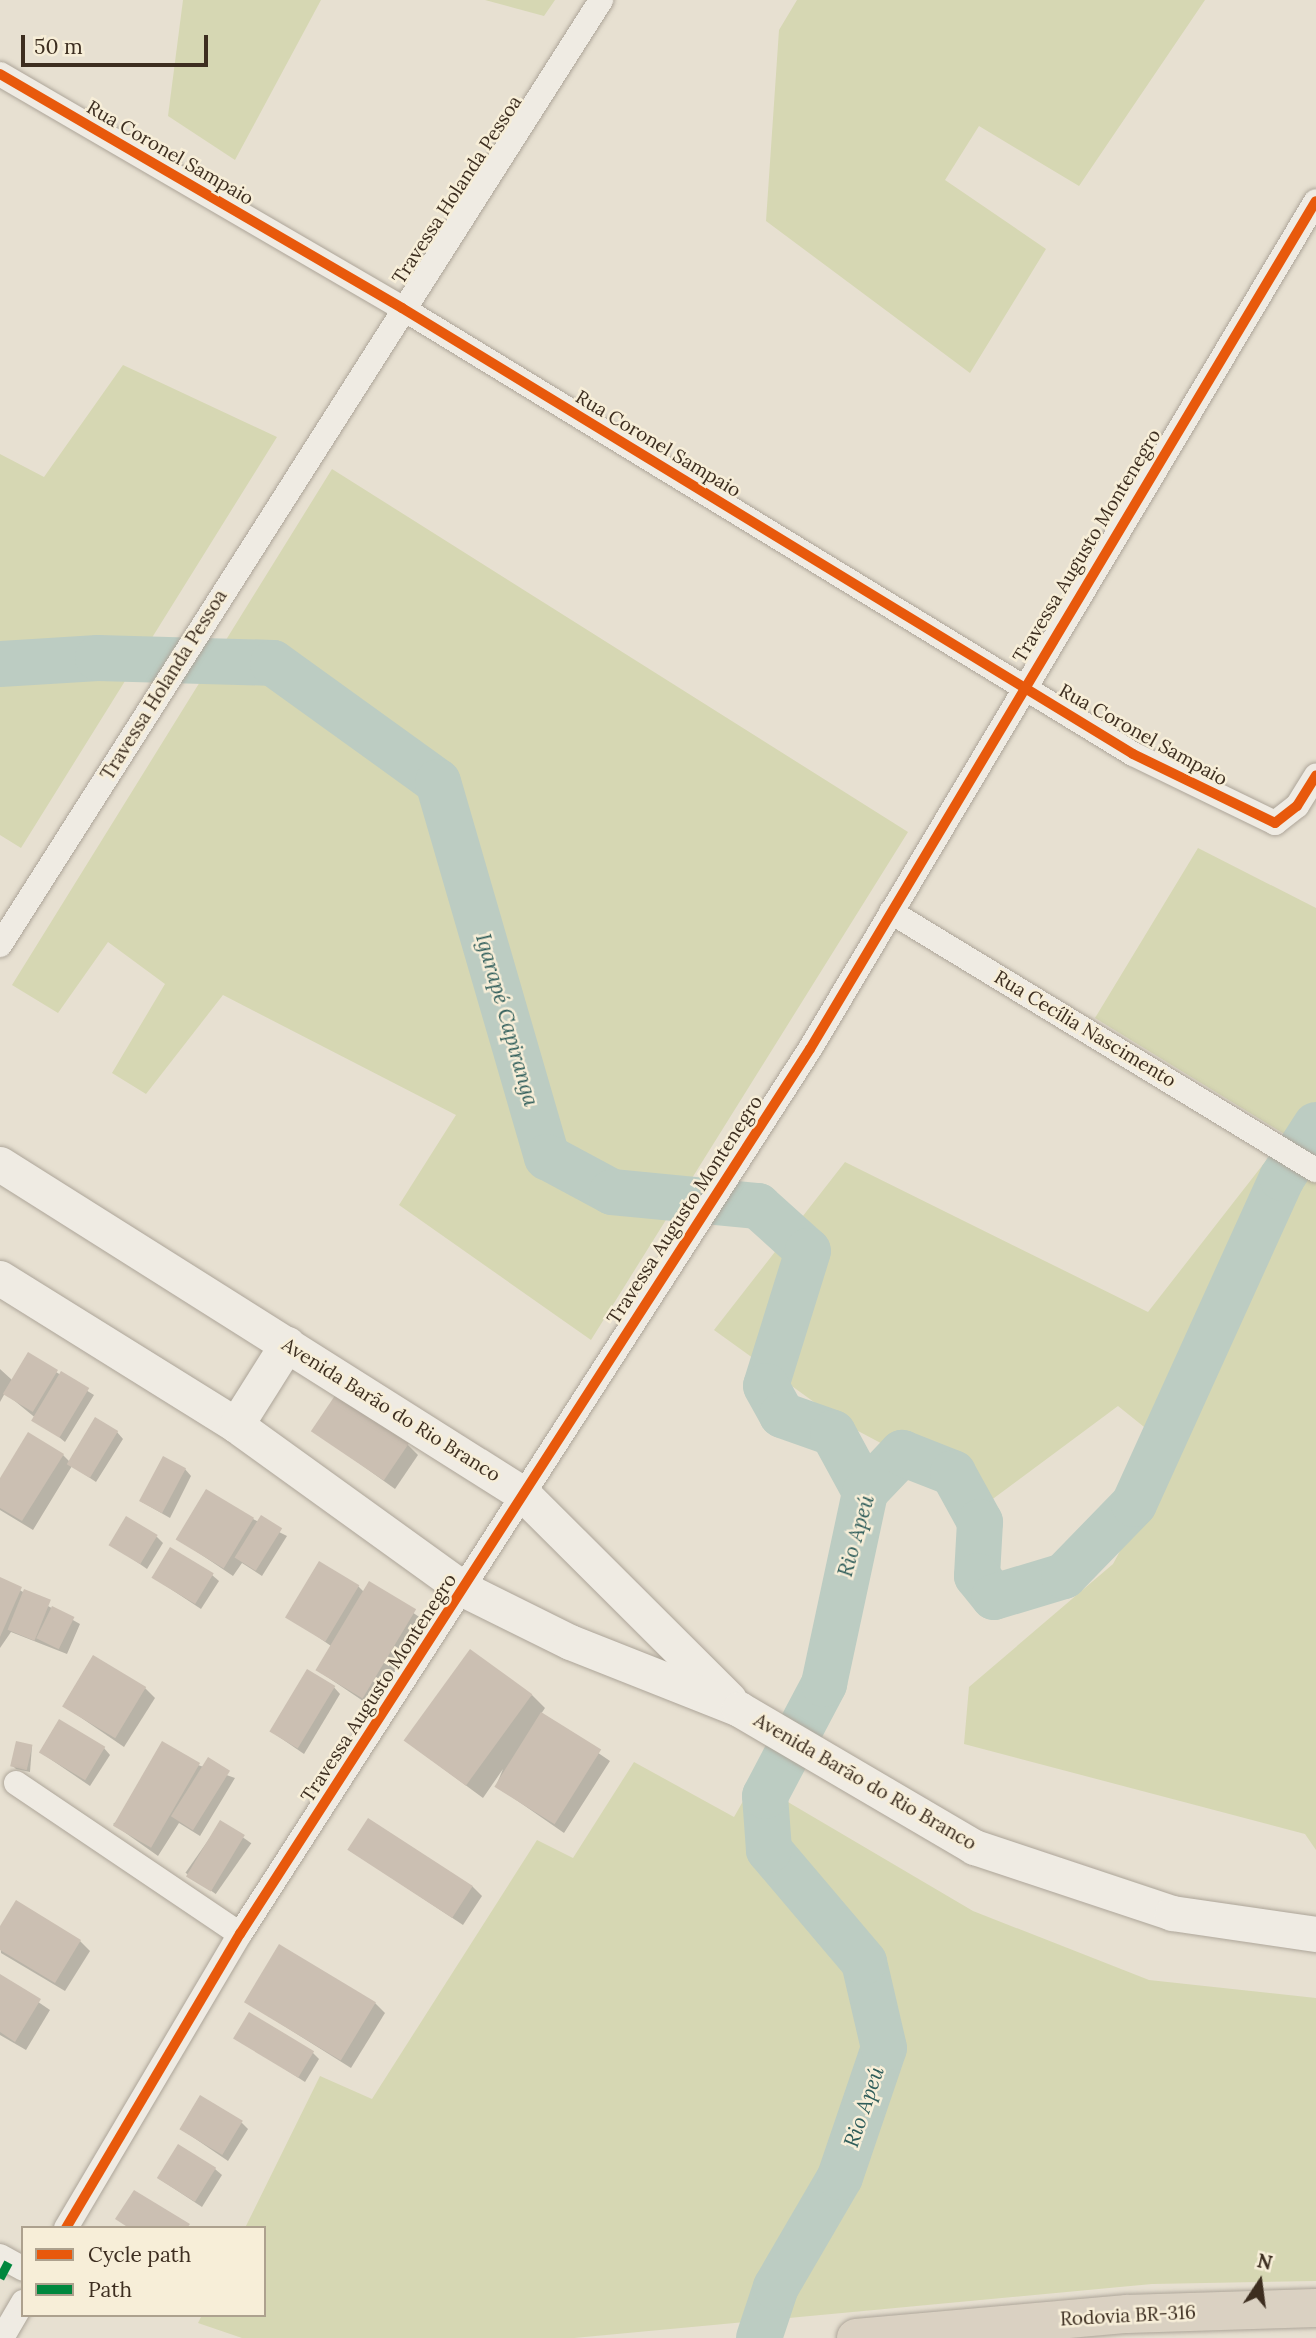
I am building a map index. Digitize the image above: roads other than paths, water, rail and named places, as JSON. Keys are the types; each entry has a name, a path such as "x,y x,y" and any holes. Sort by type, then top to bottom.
{"highway":[{"name":"Rodovia BR-316","path":"856,2338 1127,2314 1316,2308"}],"main road":[{"name":"Avenida Barão do Rio Branco","path":"0,1164 523,1494 751,1717"},
{"name":"Avenida Barão do Rio Branco","path":"0,1278 236,1425 463,1589 570,1642 751,1717 812,1756 974,1847 1074,1884 1172,1913 1316,1934"},
{"path":"236,1425 286,1344"}],"street":[{"name":"Travessa Holanda Pessoa","path":"0,945 402,308 601,0"},
{"name":"Rua Coronel Sampaio","path":"0,74 402,308 1022,687 1262,819 1286,819 1316,776"},
{"name":"Travessa Augusto Montenegro","path":"67,2226 240,1934 736,1164 891,912 1022,687 1316,201"},
{"name":"Rua Cecília Nascimento","path":"891,912 1316,1170"},
{"path":"16,1783 240,1934"},
{"path":"0,2256 21,2268"},
{"path":"2,2338 21,2305"}],"waterway":[{"name":"Igarapé Capiranga","path":"0,664 98,658 273,663 438,782 547,1157 612,1192 758,1206 808,1251 766,1386 782,1415 833,1433 865,1492"},
{"name":"Rio Apeú","path":"759,2338 776,2287 840,2177 884,2048 864,1962 769,1850 765,1796 824,1684 865,1492 902,1453 953,1473 980,1522 977,1576 994,1597 1064,1576 1134,1504 1282,1178 1316,1125"}]}
